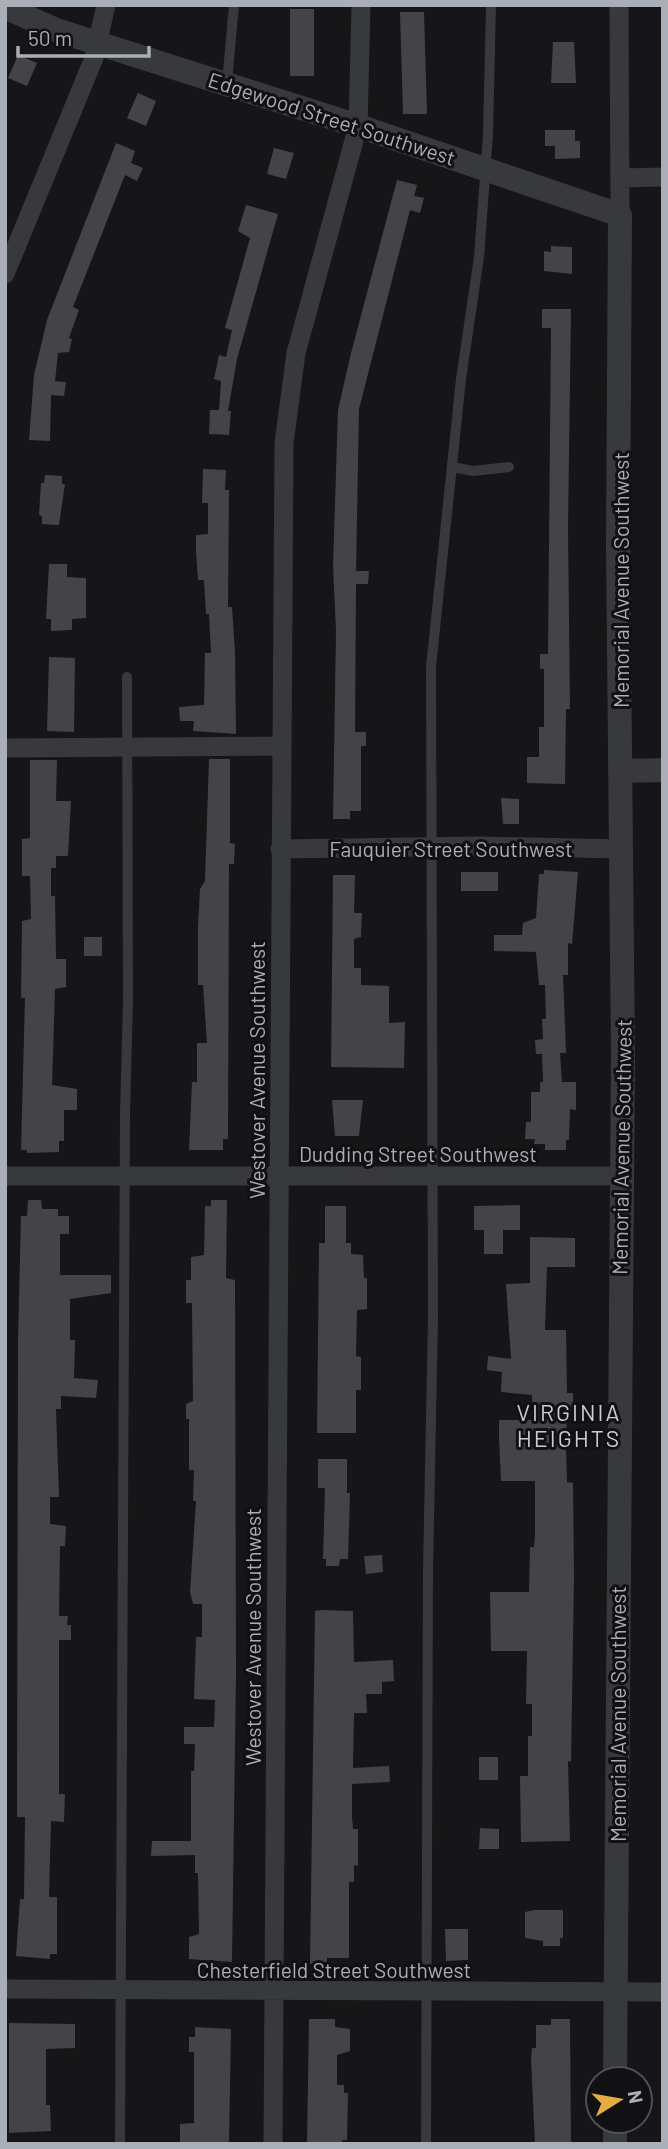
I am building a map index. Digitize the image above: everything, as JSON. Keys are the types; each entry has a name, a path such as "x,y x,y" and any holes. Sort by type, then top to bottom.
{"street":[{"path":"5,274 99,44 106,5"},
{"name":"Westover Avenue Southwest","path":"273,2144 280,849 287,417 296,353 358,126 361,5"},
{"path":"619,5 620,215"},
{"name":"Edgewood Street Southwest","path":"5,7 55,30 227,83 620,215"},
{"path":"620,178 663,177"},
{"name":"Memorial Avenue Southwest","path":"615,2065 622,849 620,215"},
{"path":"5,748 282,746"},
{"path":"621,771 663,770"},
{"name":"Fauquier Street Southwest","path":"280,849 431,846 622,849"},
{"name":"Dudding Street Southwest","path":"5,1176 620,1176"},
{"name":"Chesterfield Street Southwest","path":"5,1989 663,1992"}],"lane":[{"path":"227,83 234,5"},
{"path":"426,2144 430,1773 428,1570 433,1317 430,1007 434,874 431,846 431,667 452,467 479,257 491,68 491,5"},
{"path":"452,467 473,471 509,467"},
{"path":"120,2144 128,1001 125,747 127,677"}],"building":[{"path":"290,9 314,9 314,76 290,76"},
{"path":"400,12 424,12 427,114 403,114"},
{"path":"553,42 574,42 576,83 551,83"},
{"path":"18,55 37,63 27,86 8,78"},
{"path":"138,93 156,101 146,126 127,118"},
{"path":"545,130 575,130 575,141 580,141 580,158 555,159 555,146 545,146"},
{"path":"116,143 135,151 131,163 143,168 137,181 125,175 73,307 79,310 69,338 72,339 69,352 58,353 55,381 66,382 64,396 51,395 50,441 29,440 34,375 47,320"},
{"path":"274,148 294,153 286,179 267,174"},
{"path":"397,180 417,185 414,196 424,198 420,213 410,210 359,409 356,571 369,571 368,584 356,584 355,732 366,732 366,746 361,746 361,811 350,811 350,819 333,819 336,630 333,566 338,410"},
{"path":"246,205 278,214 237,359 228,411 231,411 229,435 209,434 210,410 219,410 221,381 214,379 219,355 226,357 232,330 225,328 250,238 238,231"},
{"path":"551,246 572,247 572,274 544,271 544,251 551,252"},
{"path":"542,309 571,309 568,528 570,709 566,709 565,784 527,783 527,757 539,757 539,727 544,727 544,669 540,669 540,654 548,654 551,328 542,328"},
{"path":"203,469 226,470 225,490 229,490 228,607 232,607 235,653 236,734 193,731 194,721 180,721 179,707 204,705 205,653 211,653 204,580 198,580 196,551 196,535 208,534 208,503 202,503"},
{"path":"45,475 62,476 62,484 65,484 59,525 42,524 42,516 39,515 41,483 44,483"},
{"path":"49,564 67,564 67,577 86,578 86,618 72,619 72,630 51,631 51,619 46,619"},
{"path":"49,657 75,658 74,732 47,731"},
{"path":"209,759 230,759 230,843 235,844 234,864 229,864 228,1139 223,1139 223,1150 189,1150 192,1082 197,1082 197,1043 207,1043 203,985 198,985 198,927 200,889 205,881"},
{"path":"30,760 57,760 56,801 71,801 68,856 56,856 56,868 51,868 51,896 55,896 56,959 66,959 66,987 55,989 52,1085 77,1089 77,1110 64,1110 64,1141 59,1141 59,1152 27,1153 27,1150 21,1150 25,998 21,998 22,921 31,919 30,876 22,876 22,839 30,838"},
{"path":"501,798 519,799 519,824 503,824"},
{"path":"544,870 578,872 572,944 568,943 568,975 563,975 566,1053 560,1053 562,1082 576,1082 576,1110 570,1109 566,1150 545,1150 545,1144 534,1144 535,1139 525,1139 526,1122 531,1122 531,1092 540,1092 540,1082 543,1082 542,1054 536,1054 535,1040 543,1039 542,1019 546,1019 545,985 539,985 536,952 494,951 494,935 522,935 523,923 536,918 539,874 544,874"},
{"path":"461,872 498,872 498,891 461,891"},
{"path":"333,875 355,875 354,913 362,913 361,937 354,939 354,968 361,968 361,985 389,986 389,1023 405,1022 404,1068 331,1067"},
{"path":"84,937 102,937 102,956 84,956"},
{"path":"332,1100 363,1100 359,1136 335,1136"},
{"path":"28,1200 41,1200 42,1209 58,1209 58,1216 69,1216 69,1234 60,1234 60,1275 111,1275 111,1293 70,1299 70,1340 75,1340 74,1378 98,1380 96,1398 61,1396 61,1409 56,1409 59,1497 50,1497 50,1524 66,1526 65,1546 60,1546 59,1616 68,1616 67,1625 71,1625 71,1640 59,1640 59,1794 65,1794 64,1822 51,1821 49,1897 57,1897 57,1954 50,1954 50,1959 16,1956 20,1899 24,1899 25,1817 17,1817 18,1341 21,1216 27,1216"},
{"path":"211,1200 227,1200 226,1278 235,1280 236,1674 232,1962 189,1959 189,1937 199,1934 195,1855 151,1856 152,1841 191,1841 191,1771 194,1771 195,1744 184,1744 184,1727 214,1727 215,1700 194,1699 196,1637 202,1637 202,1604 193,1604 190,1592 196,1501 193,1501 194,1470 189,1470 189,1419 186,1419 186,1404 193,1401 192,1303 186,1303 186,1280 191,1280 191,1257 204,1255 205,1206 211,1206"},
{"path":"520,1205 520,1230 503,1230 503,1254 484,1254 484,1230 474,1230 474,1206"},
{"path":"325,1206 346,1206 346,1243 351,1243 351,1254 363,1255 364,1278 367,1278 367,1309 357,1310 356,1356 361,1357 361,1390 356,1390 356,1433 317,1433 319,1243 325,1243"},
{"path":"530,1237 575,1238 575,1267 547,1267 545,1330 566,1330 567,1393 573,1393 573,1407 567,1407 566,1449 567,1482 573,1483 574,1577 571,1762 568,1761 570,1841 521,1842 520,1776 528,1776 528,1736 532,1736 532,1704 526,1704 527,1651 491,1651 490,1592 529,1592 530,1547 534,1547 535,1481 501,1481 499,1438 499,1420 533,1420 532,1395 501,1392 502,1372 487,1370 488,1356 511,1359 506,1284 530,1283"},
{"path":"318,1459 347,1459 347,1493 350,1493 348,1559 340,1559 339,1566 326,1566 326,1559 323,1559 325,1488 318,1488"},
{"path":"382,1555 383,1572 366,1574 364,1556"},
{"path":"315,1611 353,1611 354,1662 393,1660 394,1681 382,1682 382,1694 366,1694 367,1713 354,1713 353,1768 389,1766 390,1782 352,1784 353,1829 358,1829 358,1866 354,1865 354,1882 349,1882 349,1958 327,1958 327,1964 310,1964"},
{"path":"479,1757 498,1757 498,1780 479,1780"},
{"path":"480,1828 499,1829 499,1849 479,1849"},
{"path":"563,1910 563,1938 560,1938 560,1946 543,1946 543,1941 525,1938 525,1912"},
{"path":"445,1929 468,1929 468,1960 446,1961"},
{"path":"309,2019 335,2019 335,2027 350,2029 350,2051 337,2055 337,2085 344,2085 344,2093 348,2093 347,2140 342,2140 342,2144 307,2144"},
{"path":"551,2019 570,2019 571,2144 535,2144 532,2048 536,2048 536,2025 551,2025"},
{"path":"9,2023 75,2024 75,2048 46,2049 46,2105 50,2105 51,2131 9,2133"},
{"path":"195,2027 231,2029 229,2144 180,2144 180,2124 194,2123 194,2052 189,2052 189,2037 195,2037"}],"district":[{"name":"VIRGINIA HEIGHTS","path":"569,1425"}]}
